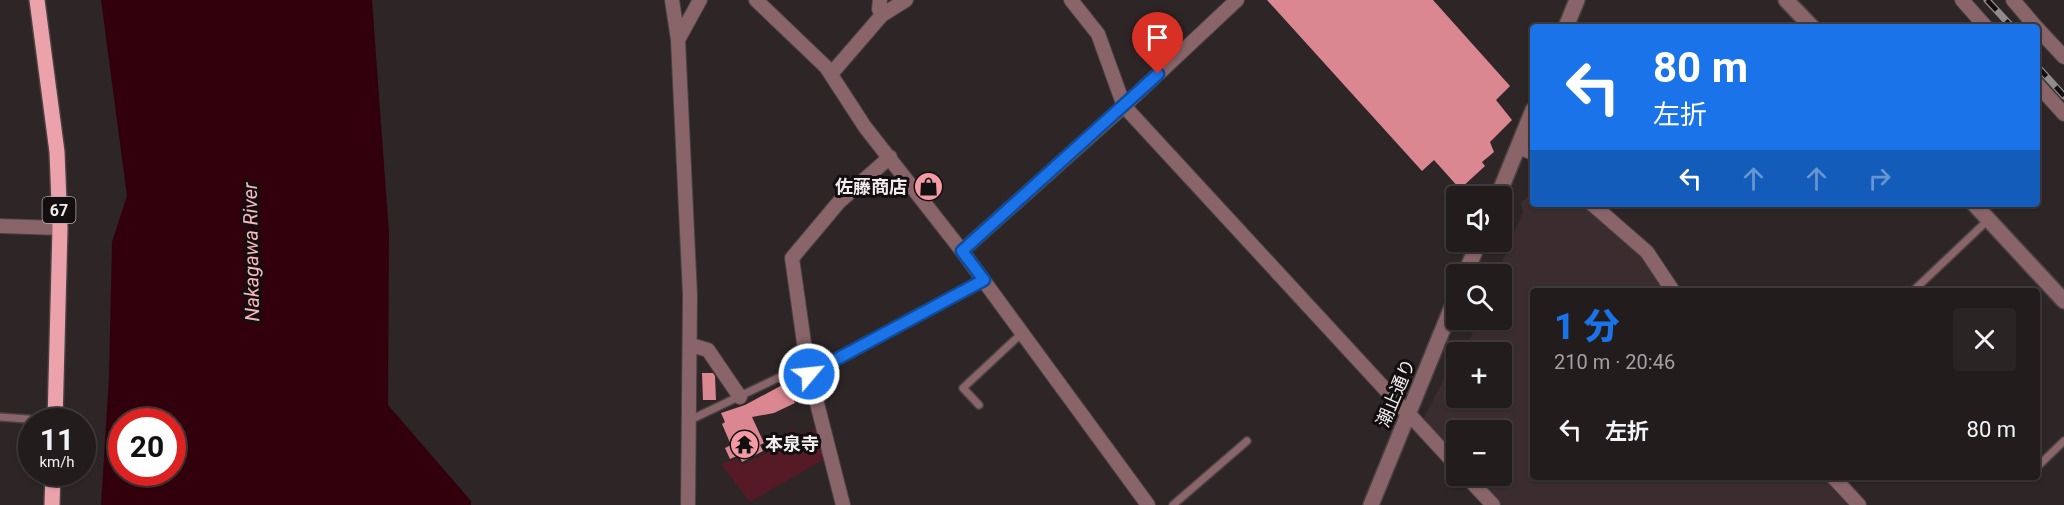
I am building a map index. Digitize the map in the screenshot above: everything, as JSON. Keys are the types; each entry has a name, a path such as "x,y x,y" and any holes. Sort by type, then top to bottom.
{"main road":[{"name":"67","path":"38,0 54,129 60,228 55,408"},
{"path":"52,505 53,486"}],"street":[{"path":"672,0 678,40 687,183 691,345 688,505"},
{"path":"678,40 700,0"},
{"path":"756,0 831,74 865,127 890,156 984,280 1148,505"},
{"path":"880,0 879,9 882,15"},
{"path":"831,74 882,15 906,0"},
{"path":"1071,0 1098,34 1124,106 1446,454"},
{"path":"962,251 1124,106 1237,0"},
{"path":"1567,24 1577,0"},
{"path":"1786,0 1809,24"},
{"path":"1962,0 1983,24"},
{"path":"2014,0 2029,24"},
{"path":"2040,34 2064,57"},
{"path":"2040,87 2064,114"},
{"path":"1502,186 1530,117"},
{"path":"1518,147 1530,152"},
{"path":"843,505 808,369 792,258 838,202 890,156"},
{"path":"1595,207 1647,252 1671,288"},
{"path":"1977,207 2064,301"},
{"path":"0,226 60,228"},
{"name":"潮止通り","path":"1371,505 1446,321"},
{"path":"691,345 708,350 740,397"},
{"path":"1836,480 1859,505"},
{"path":"1475,486 1493,505"}],"lane":[{"path":"1916,288 1988,220"},
{"path":"690,420 808,369 984,280"},
{"path":"979,405 963,388 1022,333"},
{"path":"0,417 18,418"},
{"path":"1173,505 1247,441"},
{"path":"2040,464 2064,441"}],"shaded area":[{"path":"1530,195 1530,207 1588,207 1647,258 1664,288 1530,288 1530,480 1825,480 1848,505 1502,505 1484,486 1512,486 1512,420 1446,420 1446,445 1423,420 1445,377 1446,408 1512,408 1512,342 1468,342 1474,330 1512,330 1512,264 1501,264 1506,252 1512,252 1512,238 1523,212 1521,202"},
{"path":"792,429 796,435 817,429 825,459 750,502 721,464 737,459 742,465 767,453 765,447"}],"water":[{"name":"Nakagawa River","path":"101,0 372,0 389,233 388,405 471,501 471,505 101,505 109,377 112,242 127,196"}],"building":[{"path":"1267,0 1433,0 1510,86 1496,100 1512,120 1490,142 1494,152 1482,162 1485,166 1463,186 1457,186 1434,160 1422,171"},
{"path":"702,373 713,373 715,376 716,400 703,400"},
{"path":"786,383 795,403 774,413 752,417 764,443 760,445 763,451 742,462 739,455 730,459 725,448 731,445 722,424 725,422 721,413 745,405"}],"railway":[{"path":"1987,0 2009,24"},
{"path":"2040,69 2064,96"}],"place":[{"name":"佐藤商店","path":"928,187"},
{"name":"本泉寺","path":"744,444"}],"route":[{"path":"809,374 984,280 962,251 1158,74"}]}
